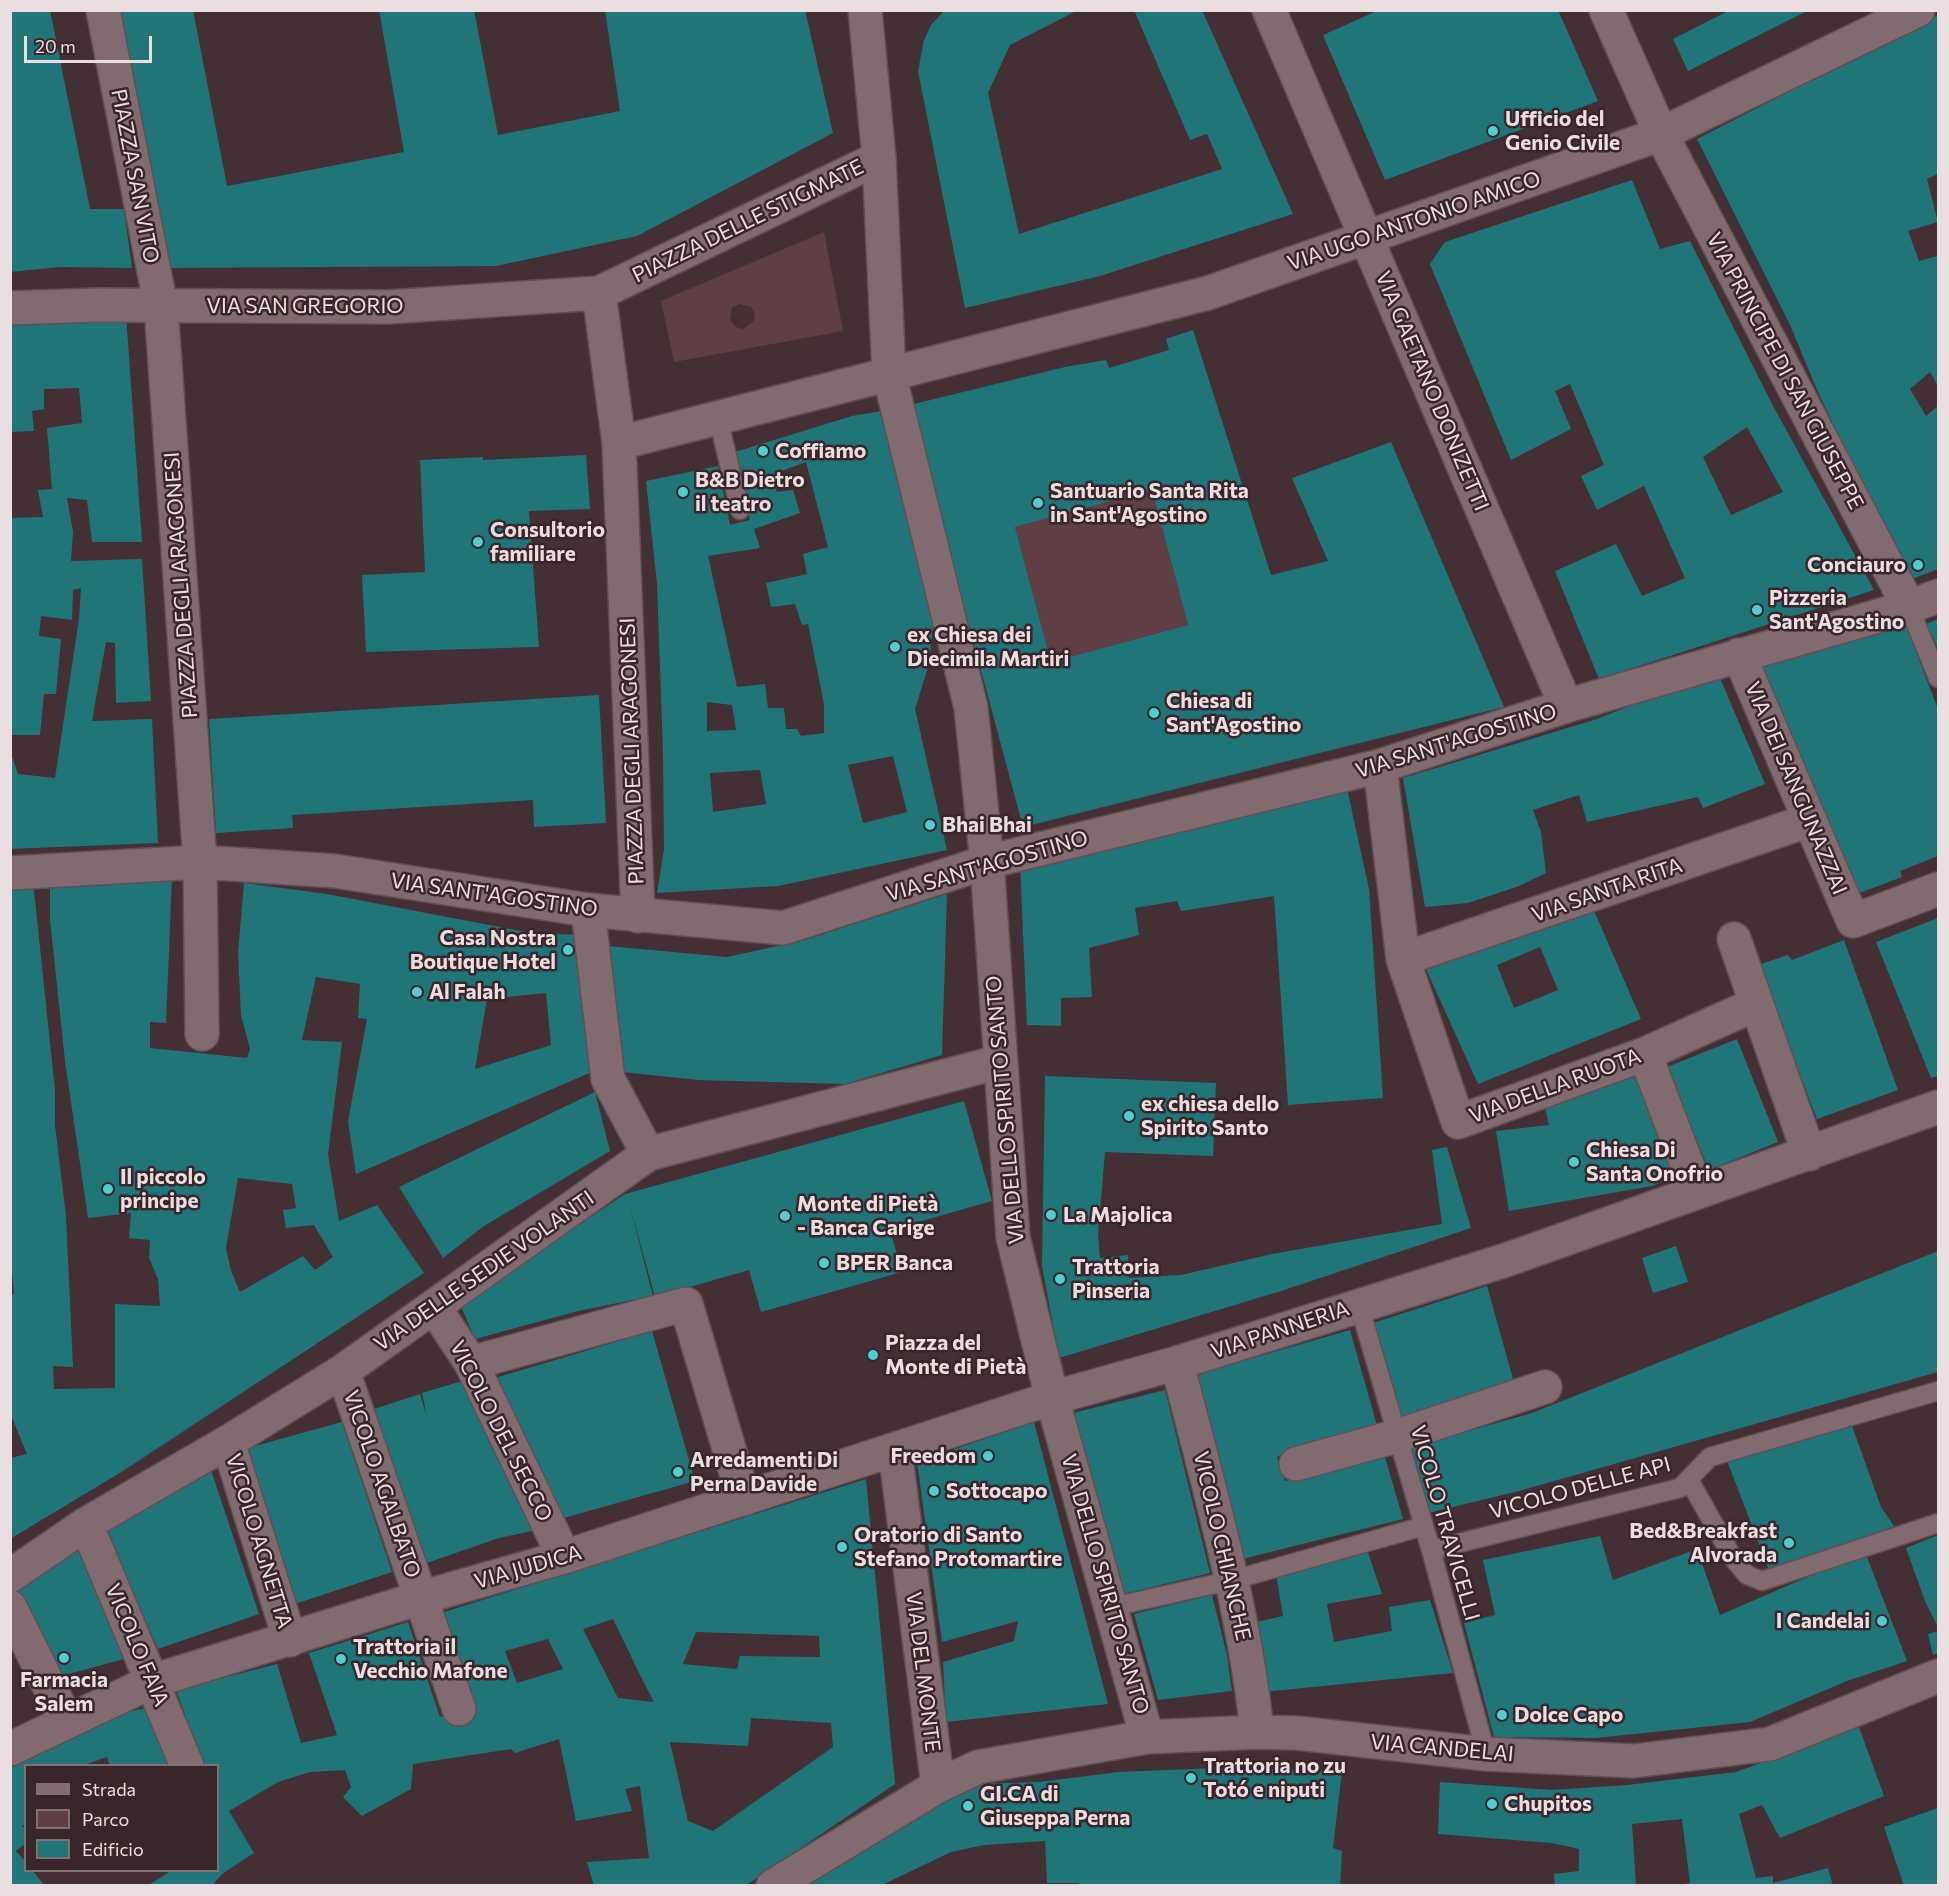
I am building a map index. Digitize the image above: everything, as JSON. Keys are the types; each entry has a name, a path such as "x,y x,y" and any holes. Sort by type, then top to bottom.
{"street":[{"name":"PIAZZA SAN VITO","path":"103,10 161,307"},
{"path":"865,10 879,158"},
{"name":"VIA GAETANO DONIZETTI","path":"1269,10 1566,706"},
{"name":"VIA PRINCIPE DI SAN GIUSEPPE","path":"1606,10 1661,134 1924,601"},
{"name":"VIA UGO ANTONIO AMICO","path":"889,374 1208,293 1368,239 1661,134 1918,10"},
{"name":"PIAZZA DELLE STIGMATE","path":"598,293 879,158 889,374 972,708 987,862"},
{"name":"VIA SAN GREGORIO","path":"10,308 388,307 598,293"},
{"path":"598,293 619,443 889,374"},
{"name":"PIAZZA DEGLI ARAGONESI","path":"161,307 200,862 202,1034"},
{"name":"PIAZZA DEGLI ARAGONESI","path":"619,443 638,915"},
{"name":"VIA SANT'AGOSTINO","path":"10,873 200,862 335,872 588,910 783,928 987,862 1380,766 1566,706 1924,601"},
{"name":"VIA DEI SANGUNAZZAI","path":"1739,655 1853,921 1938,889"},
{"name":"VIA DELLA RUOTA","path":"1380,766 1403,959 1458,1122 1645,1054 1756,1004"},
{"name":"VIA SANTA RITA","path":"1403,959 1810,820"},
{"name":"VIA DELLO SPIRITO SANTO","path":"987,862 1012,1237 1052,1398 1113,1607 1147,1737"},
{"path":"588,910 608,1079 648,1154"},
{"path":"1734,939 1809,1154"},
{"path":"1645,1054 1697,1191"},
{"name":"VIA DELLE SEDIE VOLANTI","path":"10,1576 86,1524 228,1442 344,1371 648,1154 999,1062"},
{"name":"VIA PANNERIA","path":"1052,1398 1177,1363 1506,1260 1938,1107"},
{"path":"471,1363 686,1304 744,1498"},
{"name":"VICOLO DEL SECCO","path":"434,1307 471,1363 564,1557"},
{"name":"VICOLO CHIANCHE","path":"1177,1363 1233,1580 1251,1678 1257,1732"},
{"name":"VICOLO AGALBATO","path":"344,1371 459,1709"},
{"path":"1296,1464 1397,1436 1545,1387"},
{"name":"VIA JUDICA","path":"10,1749 153,1681 420,1598 564,1557 1052,1398"},
{"name":"VICOLO AGNETTA","path":"228,1442 290,1640"},
{"name":"VIA DEL MONTE","path":"895,1450 938,1786"},
{"name":"VICOLO FAIA","path":"86,1524 186,1764"},
{"path":"10,1607 67,1722"},
{"name":"VIA CANDELAI","path":"773,1886 938,1786 978,1767 1147,1737 1257,1732 1297,1733 1486,1754 1634,1761 1770,1744 1938,1676"}],"lane":[{"path":"718,418 740,510"},
{"path":"1924,601 1938,678"},
{"name":"VICOLO TRAVICELLI","path":"1359,1305 1431,1550 1486,1754"},
{"name":"VICOLO DELLE API","path":"1431,1550 1680,1488 1710,1457 1938,1391"},
{"path":"1689,1480 1733,1558 1747,1575 1762,1581 1938,1523"},
{"path":"1113,1607 1233,1580 1424,1526"}],"green space":[{"path":"824,232 843,331 674,362 661,301","holes":["739,304 751,307 755,314 753,322 743,329 736,327 730,320 732,308"]},
{"path":"1152,490 1188,625 1051,662 1015,527"}],"building":[{"path":"10,10 50,10 90,209 124,209 132,268 59,267 10,272"},
{"path":"116,10 193,10 227,186 404,152 379,10 474,10 498,135 620,111 605,10 805,10 833,133 637,236 496,266 167,268"},
{"path":"945,10 1078,10 1010,45 988,93 1019,234 1222,169 1207,134 1190,140 1134,10 1202,10 1293,214 1100,276 965,308 918,71 924,40 931,25"},
{"path":"1379,10 1558,10 1598,101 1385,180 1323,35"},
{"path":"1730,10 1809,10 1688,71 1673,39"},
{"path":"1938,15 1938,174 1927,179 1938,222 1908,231 1919,261 1938,256 1938,386 1930,372 1910,389 1926,416 1938,406 1938,569 1907,581 1818,392 1790,325 1697,139"},
{"path":"1632,180 1660,249 1690,241 1772,404 1874,590 1599,679 1555,571 1616,544 1642,596 1685,578 1644,486 1597,510 1581,476 1604,465 1570,384 1555,391 1571,429 1511,460 1430,264 1445,242","holes":["1747,427 1783,492 1731,515 1703,457"]},
{"path":"126,314 142,542 92,542 87,500 67,498 73,532 71,561 142,559 151,701 116,703 115,643 106,642 92,721 152,719 158,843 10,849 10,750 18,774 55,778 79,619 81,588 73,590 72,620 41,616 39,636 61,639 56,694 44,694 40,735 10,735 10,518 43,517 38,490 52,489 47,428 82,423 79,388 44,389 44,409 32,411 34,431 10,432 10,317"},
{"path":"1193,330 1271,575 1328,561 1292,478 1391,442 1504,707 1023,827 910,405 1065,367 1106,360 1109,368 1169,350 1166,339","holes":["1152,490 1188,625 1051,662 1015,527"]},
{"path":"882,411 934,618 929,664 915,709 947,850 778,886 657,893 664,849 663,753 657,584 646,481 718,466 730,525 750,520 732,453 852,416","holes":["806,462 828,547 803,554 807,574 766,583 771,607 795,604 802,625 808,624 824,704 824,733 801,736 797,729 786,729 784,708 768,708 765,684 737,687 708,556 760,548 754,529 800,513 793,490 777,492 771,475","707,702 732,705 736,730 707,731","893,756 907,812 863,823 848,765","760,770 766,804 713,812 710,773"]},
{"name":"Consultorio familiare","path":"586,455 590,509 529,511 539,647 366,652 362,575 425,572 420,460 483,457 483,460"},
{"path":"1938,619 1938,648 1926,624"},
{"path":"1905,623 1938,709 1938,856 1900,871 1902,877 1857,894 1760,661"},
{"path":"1717,671 1765,784 1703,808 1698,797 1587,822 1579,795 1533,810 1541,832 1546,873 1519,886 1468,903 1425,907 1403,778 1597,719"},
{"path":"599,695 606,823 534,827 533,800 292,815 293,828 216,833 209,719"},
{"path":"1346,784 1369,889 1383,1098 1288,1105 1274,896 1181,911 1177,901 1135,908 1139,935 1089,948 1092,997 1061,998 1061,1026 1027,1025 1020,865"},
{"path":"172,878 166,1023 150,1022 150,1048 247,1058 250,1049 241,1015 238,953 244,883 327,894 531,933 582,935 594,1071 356,1174 348,1121 367,1019 358,1018 360,984 316,977 302,1040 342,1042 328,1154 339,1221 377,1205 424,1273 123,1471 10,1539 10,1458 27,1454 10,1413 10,1295 14,1294 10,1252 10,883 33,881 55,1090 55,1125 66,1216 73,1367 53,1366 54,1389 115,1388 115,1304 160,1306 158,1279 149,1258 150,1240 129,1238 131,1213 88,1218 65,1061 50,920 50,879","holes":["546,993 551,1045 475,1069 487,999","238,1178 292,1184 296,1208 283,1210 286,1228 314,1225 333,1257 315,1270 303,1256 240,1292 231,1271 226,1248"]},
{"path":"947,894 942,1055 845,1084 698,1080 622,1072 597,945 727,957 805,940"},
{"path":"1592,906 1641,1019 1478,1084 1426,969","holes":["1540,947 1558,990 1514,1008 1497,965"]},
{"path":"1938,918 1938,1076 1931,1078 1876,942"},
{"path":"1844,940 1898,1090 1817,1119 1758,965 1788,955 1792,960"},
{"path":"1737,1039 1778,1142 1709,1170 1667,1067"},
{"path":"1045,1076 1216,1083 1213,1156 1105,1152 1098,1234 1100,1258 1128,1255 1129,1278 1181,1275 1272,1254 1442,1224 1432,1150 1447,1147 1471,1228 1281,1291 1059,1358 1042,1266"},
{"name":"Chiesa Di Santa Onofrio","path":"1635,1077 1675,1176 1652,1186 1509,1211 1496,1131 1549,1125 1545,1107"},
{"path":"595,1092 610,1151 484,1226 443,1258 399,1187"},
{"name":"Monte di Pietà - Banca Carige","path":"964,1101 992,1201 890,1230 902,1272 761,1312 749,1270 655,1297 629,1203 653,1296 578,1311 475,1339 460,1304 625,1194"},
{"path":"1676,1246 1688,1282 1653,1293 1642,1258"},
{"path":"1938,1251 1938,1372 1519,1491 1428,1513 1410,1447 1532,1413"},
{"path":"1487,1286 1515,1386 1401,1418 1373,1323"},
{"path":"1350,1330 1378,1429 1277,1457 1285,1481 1385,1457 1403,1519 1238,1560 1187,1377"},
{"path":"652,1331 695,1481 564,1518 495,1378"},
{"path":"462,1381 532,1531 499,1538 421,1565 371,1410 420,1394 427,1417 422,1393"},
{"path":"1165,1390 1210,1573 1119,1595 1073,1413"},
{"path":"342,1422 392,1572 292,1605 244,1449"},
{"path":"1034,1422 1108,1704 946,1722 943,1662 1014,1641 1018,1621 942,1642 917,1462"},
{"path":"1851,1423 1881,1507 1894,1526 1868,1540 1769,1570 1726,1458"},
{"path":"209,1464 259,1614 158,1649 105,1532"},
{"path":"866,1479 895,1784 745,1886 594,1886 587,1862 649,1858 640,1786 625,1789 632,1811 576,1821 559,1739 515,1753 511,1749 413,1764 411,1789 362,1816 343,1797 351,1787 345,1770 310,1772 278,1782 229,1811 254,1853 222,1874 212,1886 147,1886 168,1872 219,1872 219,1764 203,1764 176,1690 277,1664 301,1743 337,1735 309,1653 408,1622 440,1717 469,1710 438,1614","holes":["613,1619 641,1677 654,1702 618,1698 583,1629","696,1632 819,1636 820,1657 740,1656 737,1669 683,1664","548,1639 563,1669 517,1683 505,1651","751,1718 831,1723 833,1747 713,1831 688,1821 670,1742 748,1746"]},
{"path":"1938,1535 1938,1627 1925,1601 1906,1548"},
{"path":"1600,1536 1613,1580 1697,1549 1720,1615 1865,1552 1907,1661 1847,1681 1750,1722 1596,1738 1494,1737 1464,1623 1495,1615 1483,1560"},
{"path":"79,1543 128,1658 57,1677 16,1587"},
{"path":"1366,1547 1382,1594 1327,1604 1334,1642 1392,1631 1389,1607 1430,1600 1453,1673 1263,1692 1248,1624 1283,1616 1276,1574"},
{"path":"1212,1595 1227,1655 1232,1691 1158,1700 1134,1614"},
{"path":"1938,1631 1938,1653 1933,1655 1928,1634"},
{"path":"146,1708 170,1764 109,1764 107,1757 87,1764 24,1764 24,1825 22,1826 24,1845 16,1851 24,1860 24,1872 34,1872 45,1886 10,1886 10,1762 105,1716"},
{"path":"1859,1727 1884,1796 1780,1838 1762,1805 1739,1814 1756,1878 1773,1876 1773,1883 1828,1868 1833,1886 1674,1886 1690,1883 1682,1819 1632,1824 1636,1886 1555,1886 1554,1874 1579,1871 1579,1849 1552,1843 1438,1834 1440,1782 1552,1790 1627,1785 1736,1772"},
{"path":"1216,1768 1342,1771 1333,1848 1342,1851 1340,1886 1080,1886 1079,1883 1047,1883 1045,1841 984,1845 951,1852 880,1886 801,1886 975,1784 1039,1782 1119,1772"},
{"path":"1938,1808 1938,1886 1904,1886 1884,1827"}],"place":[{"name":"Ufficio del Genio Civile","path":"1493,131"},
{"name":"Coffiamo","path":"763,451"},
{"name":"B&B Dietro il teatro","path":"683,492"},
{"name":"Santuario Santa Rita in Sant'Agostino","path":"1038,503"},
{"name":"Consultorio familiare","path":"478,542"},
{"name":"Conciauro","path":"1918,565"},
{"name":"Pizzeria Sant'Agostino","path":"1757,610"},
{"name":"ex Chiesa dei Diecimila Martiri","path":"895,647"},
{"name":"Chiesa di Sant'Agostino","path":"1154,713"},
{"name":"Bhai Bhai","path":"930,825"},
{"name":"Casa Nostra Boutique Hotel","path":"568,950"},
{"name":"Al Falah","path":"417,992"},
{"name":"ex chiesa dello Spirito Santo","path":"1129,1116"},
{"name":"Chiesa Di Santa Onofrio","path":"1574,1162"},
{"name":"Il piccolo principe","path":"108,1189"},
{"name":"La Majolica","path":"1051,1215"},
{"name":"Monte di Pietà - Banca Carige","path":"785,1216"},
{"name":"BPER Banca","path":"824,1263"},
{"name":"Trattoria Pinseria","path":"1060,1279"},
{"name":"Piazza del Monte di Pietà","path":"873,1355"},
{"name":"Freedom","path":"988,1456"},
{"name":"Arredamenti Di Perna Davide","path":"678,1472"},
{"name":"Sottocapo","path":"934,1491"},
{"name":"Bed&Breakfast Alvorada","path":"1789,1543"},
{"name":"Oratorio di Santo Stefano Protomartire","path":"842,1547"},
{"name":"I Candelai","path":"1882,1621"},
{"name":"Farmacia Salem","path":"64,1658"},
{"name":"Trattoria il Vecchio Mafone","path":"341,1659"},
{"name":"Dolce Capo","path":"1502,1715"},
{"name":"Trattoria no zu Totó e niputi","path":"1191,1778"},
{"name":"Chupitos","path":"1492,1804"},
{"name":"GI.CA di Giuseppa Perna","path":"968,1806"}]}
